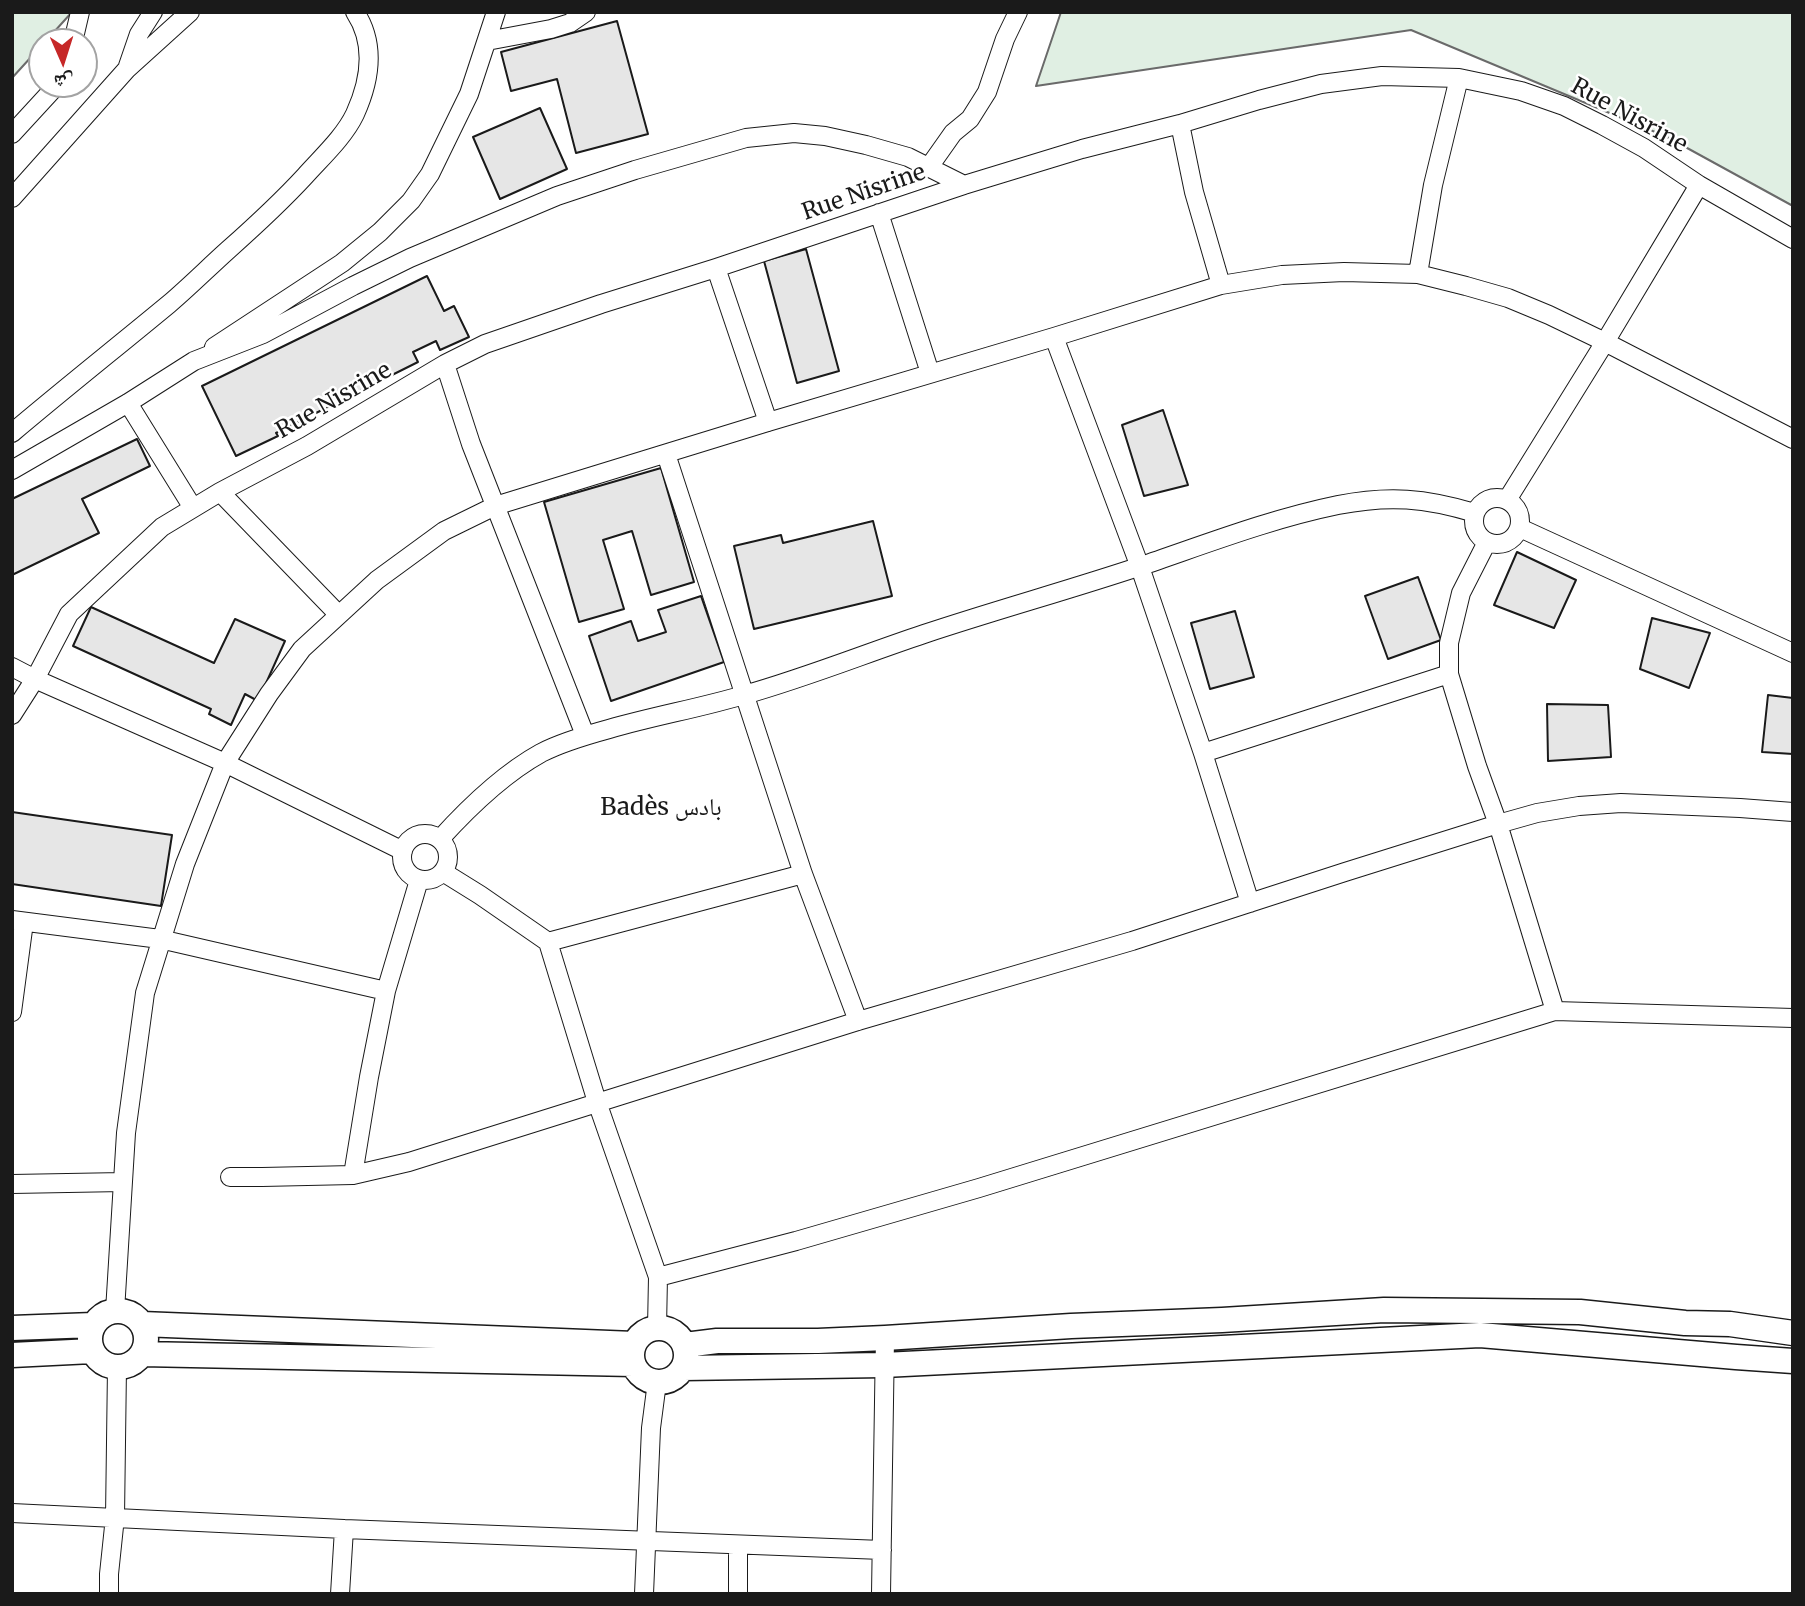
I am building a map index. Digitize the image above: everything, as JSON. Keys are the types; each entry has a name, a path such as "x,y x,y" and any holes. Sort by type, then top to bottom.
{"street":[{"path":"127,69 139,34 153,12"},
{"path":"12,198 127,69 190,12"},
{"path":"12,433 181,293 279,204 338,140 354,116 366,87 370,65 366,39 355,12"},
{"path":"12,470 128,403 194,361 342,263 380,232 411,201 447,141 469,94 496,12"},
{"path":"487,41 551,29 570,23 586,12"},
{"path":"929,167 953,133 971,119 987,92 1005,39 1018,12"},
{"name":"Rue Nisrine","path":"15,705 35,679 69,614 162,527 220,492 307,446 445,364 485,344 964,185 1259,100 1321,84 1382,75 1459,78 1521,91 1564,106 1602,125 1793,239"},
{"path":"1418,274 1433,185 1459,78"},
{"path":"12,134 45,98"},
{"path":"1180,124 1194,192 1221,285"},
{"path":"194,361 263,334 410,258 557,197 635,170 747,138 793,133 825,136 908,157 964,185"},
{"path":"12,182 34,176"},
{"path":"1507,500 1699,185"},
{"path":"879,214 930,373"},
{"path":"716,268 768,422"},
{"path":"115,1311 126,1133 143,1005 160,939 185,864 225,763 269,694 302,649 377,580 444,531 495,506 768,422 1221,285 1282,275 1344,272 1418,274 1508,298 1605,342 1793,439"},
{"path":"1054,337 1140,566 1251,903"},
{"path":"445,364 471,444 585,735"},
{"path":"128,403 193,508"},
{"path":"666,454 803,873 858,1021"},
{"path":"220,492 338,614"},
{"path":"440,839 466,812 513,772 542,753 585,735 744,695 1284,518 1339,505 1386,498 1418,499 1475,513"},
{"path":"1491,498 1507,500 1518,512 1520,527 1510,540 1494,544 1487,542 1475,530 1475,513 1491,498"},
{"path":"1520,527 1793,653"},
{"path":"1487,542 1461,593 1449,643 1449,674 1555,1011"},
{"path":"12,667 225,763 403,851"},
{"path":"1203,753 1449,674"},
{"path":"230,1177 353,1175 409,1163 858,1021 1119,945 1537,813 1621,803 1793,813"},
{"path":"423,835 440,839 449,855 443,872 437,878 428,880 419,880 411,875 402,860 407,843 414,837 423,835"},
{"path":"443,872 548,942 597,1102 658,1277 657,1328"},
{"path":"548,942 803,873"},
{"path":"353,1175 386,991 419,880"},
{"path":"12,1012 18,921 160,939 386,991"},
{"path":"658,1277 966,1192 1555,1011 1793,1018"},
{"path":"12,1184 123,1182"},
{"path":"684,1357 717,1341 885,1338 1384,1310 1580,1312 1730,1324 1793,1333"},
{"path":"115,1311 125,1312 135,1316 142,1324 146,1344 135,1362 117,1367 96,1358 90,1343 90,1334 99,1318 115,1311"},
{"path":"142,1324 349,1332 633,1354"},
{"path":"12,1328 93,1325"},
{"path":"657,1328 668,1329 678,1335 684,1357 677,1376 657,1382 642,1377 636,1371 633,1354 643,1333 657,1328"},
{"path":"348,1359 349,1332"},
{"path":"684,1357 884,1365 1480,1335 1793,1361"},
{"path":"881,1594 885,1338"},
{"path":"12,1354 92,1351"},
{"path":"142,1354 348,1359 633,1354"},
{"path":"109,1594 115,1517 117,1367"},
{"path":"644,1594 651,1427 657,1382"},
{"path":"12,1513 883,1550"},
{"path":"340,1594 344,1529"},
{"path":"738,1545 738,1594"}],"green space":[{"path":"12,12 72,12 58,28 28,28 28,60 12,78"},
{"path":"1061,12 1793,12 1793,206 1667,137 1411,30 1036,86"}],"building":[{"path":"617,21 648,134 576,153 557,79 511,91 501,52"},
{"path":"540,108 567,169 500,199 473,137"},
{"path":"806,249 839,371 797,383 764,261"},
{"path":"427,276 444,311 454,306 469,337 440,350 436,341 413,352 418,362 236,456 202,386"},
{"path":"1163,410 1188,485 1144,496 1122,425"},
{"path":"137,439 150,466 82,499 99,533 12,575 12,499"},
{"path":"661,468 694,582 651,595 632,531 603,540 624,609 579,622 544,502"},
{"path":"873,521 892,596 754,629 734,546 781,535 783,543"},
{"path":"1517,552 1576,580 1554,628 1494,605"},
{"path":"1418,577 1441,640 1388,659 1365,596"},
{"path":"701,596 724,662 611,701 589,636 631,621 638,641 666,632 658,610"},
{"path":"91,607 214,663 235,619 285,641 258,701 245,694 231,725 209,714 211,709 73,646"},
{"path":"1235,611 1254,677 1210,689 1191,623"},
{"path":"1652,618 1710,633 1689,688 1640,669"},
{"path":"1768,695 1793,698 1793,754 1762,752"},
{"path":"1547,704 1608,705 1611,757 1548,761"},
{"path":"12,812 172,835 161,906 12,884"}],"district":[{"name":"Badès بادس","path":"661,808"}]}
